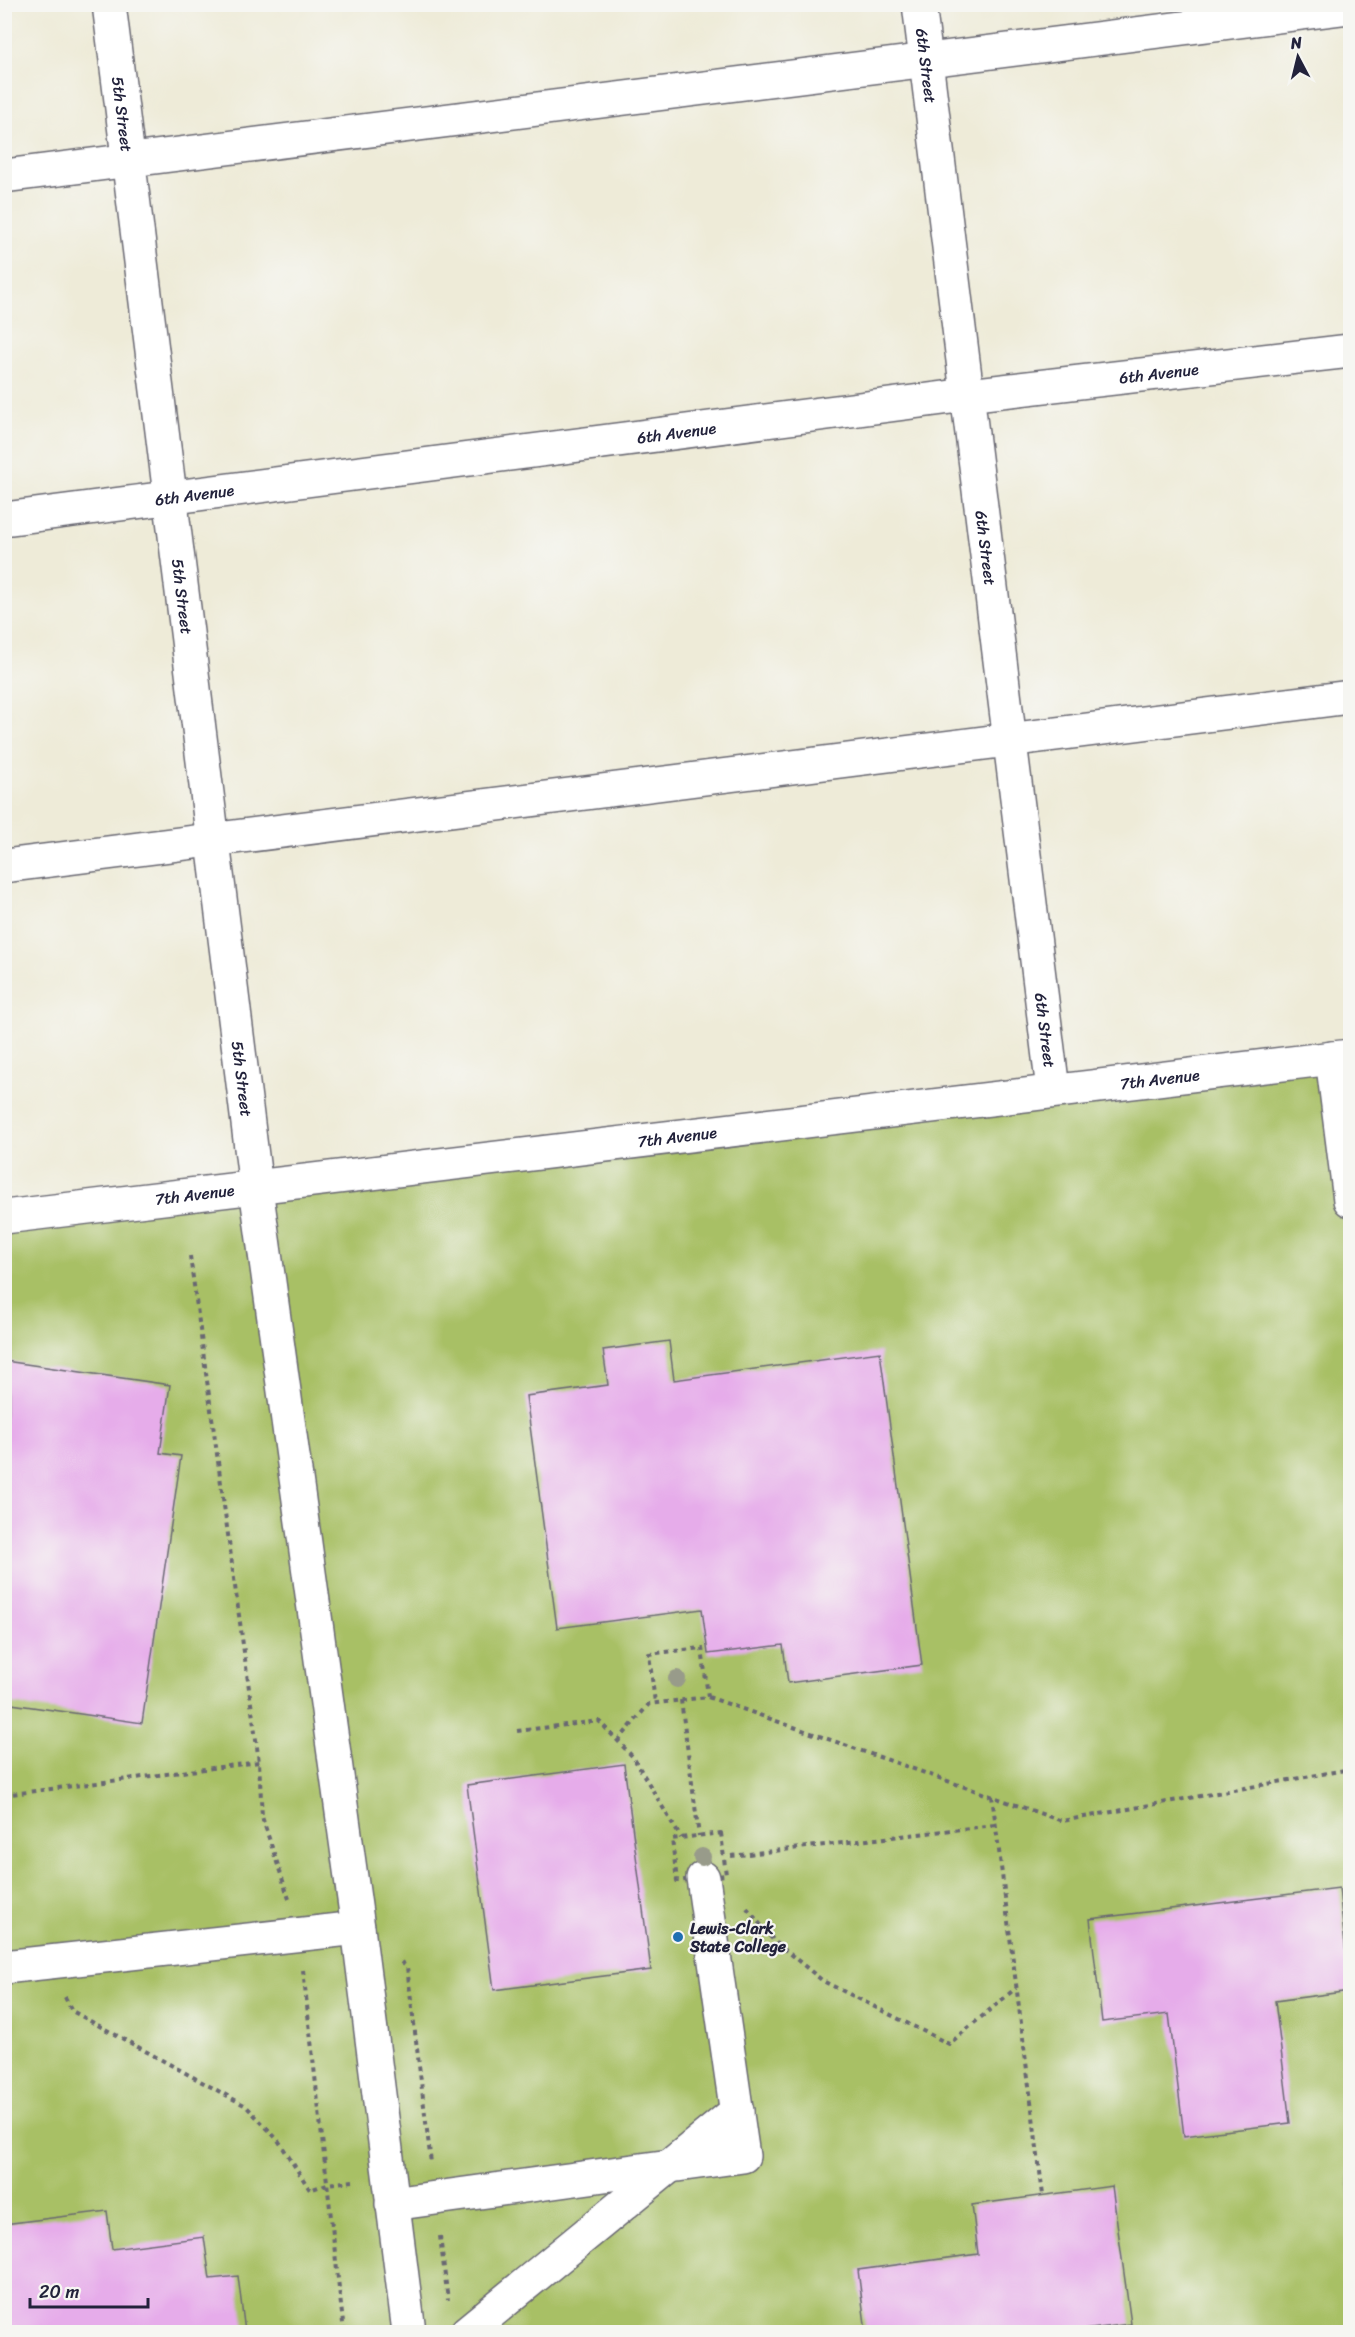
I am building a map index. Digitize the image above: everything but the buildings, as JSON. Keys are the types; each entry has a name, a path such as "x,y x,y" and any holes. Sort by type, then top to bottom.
{"street":[{"name":"5th Street","path":"109,4 256,1188 358,1928 409,2332"},
{"name":"6th Street","path":"919,4 1053,1090"},
{"path":"4,176 1350,7"},
{"name":"6th Avenue","path":"4,519 967,395 1350,351"},
{"path":"4,866 1350,697"},
{"path":"1341,1057 1350,1200"},
{"name":"7th Avenue","path":"4,1217 1341,1057"},
{"path":"391,2190 670,2166 743,2156 737,2111 717,1873"},
{"path":"4,1967 358,1928"},
{"path":"467,2332 670,2166"}],"path":[{"path":"190,1256 259,1762 262,1817 290,1901"},
{"path":"655,1703 650,1654 702,1648 708,1696"},
{"path":"618,1741 649,1704 708,1696 1062,1821 1350,1769"},
{"path":"681,1700 699,1836"},
{"path":"517,1731 599,1721 633,1757 681,1838"},
{"path":"4,1795 259,1762"},
{"path":"992,1796 1043,2195"},
{"path":"717,1873 995,1825"},
{"path":"744,1904 774,1941 823,1981 949,2044 1017,1988"},
{"path":"302,1959 344,2332"},
{"path":"64,1993 72,2011 246,2106 278,2140 310,2190 327,2184 391,2190"}],"green space":[{"name":"Lewis-Clark State College","path":"1332,1058 1350,1205 1350,2332 5,2332 4,1215"}],"place":[{"name":"Lewis-Clark State College","path":"678,1937"}]}
